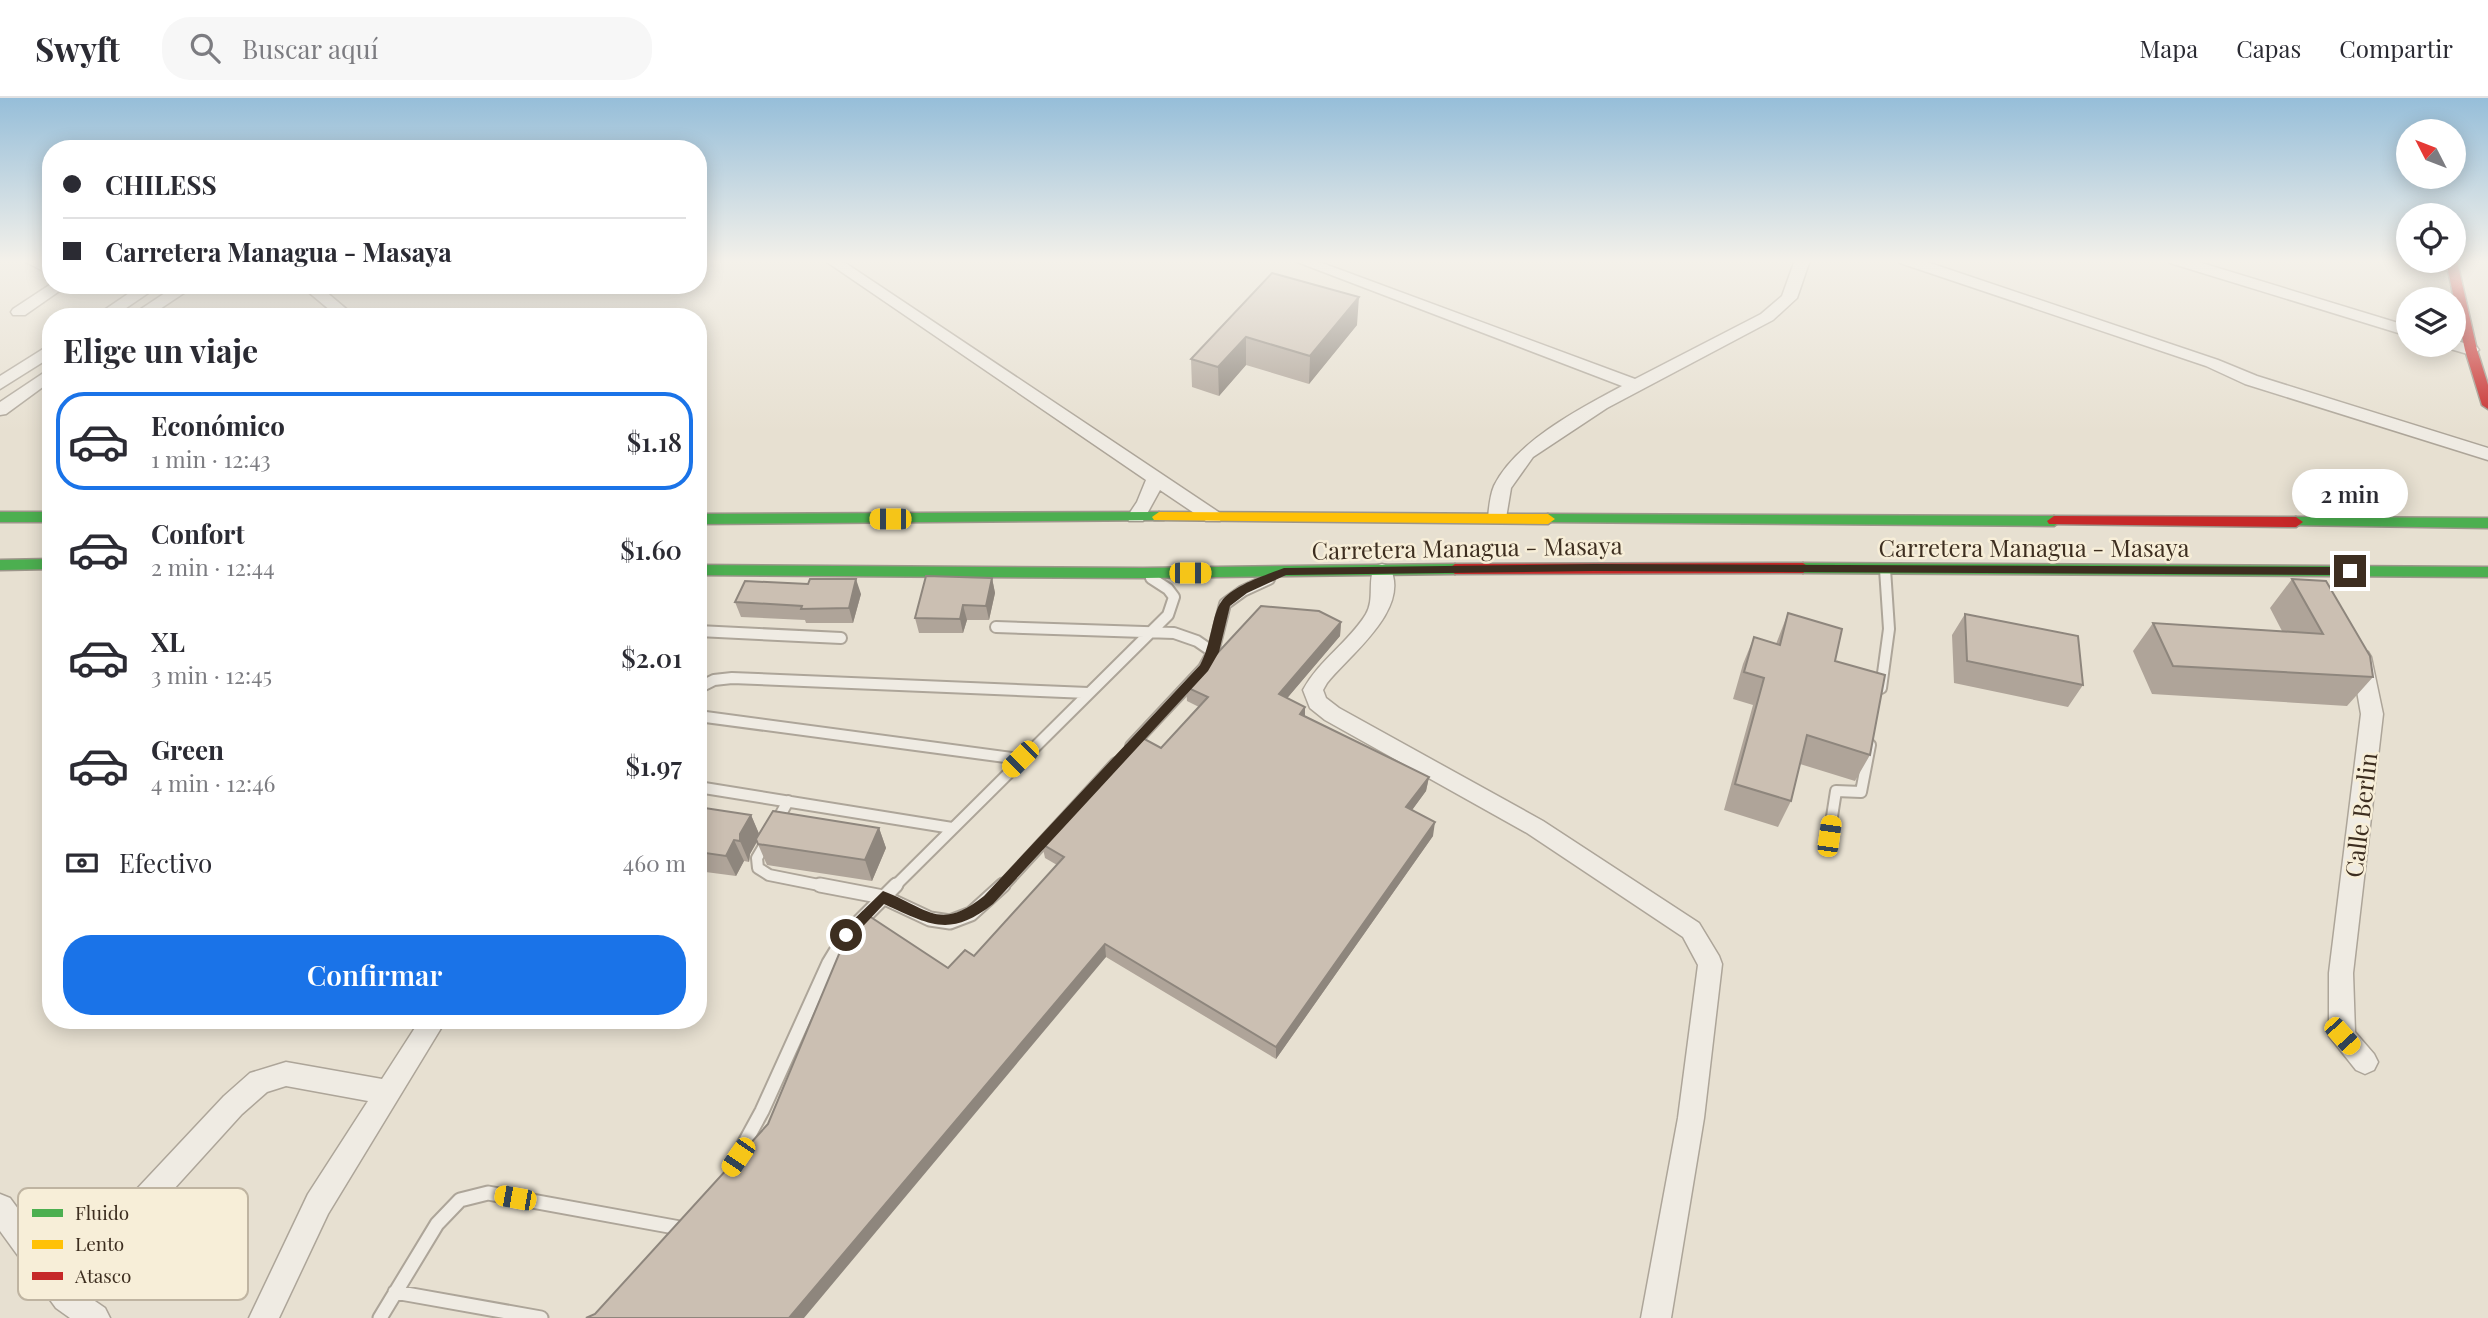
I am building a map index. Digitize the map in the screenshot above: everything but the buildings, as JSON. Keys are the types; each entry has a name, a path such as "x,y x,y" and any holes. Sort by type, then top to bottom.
{"main road":[{"path":"2463,317 2488,405"},
{"path":"0,517 42,517"},
{"path":"1109,533 1136,517"},
{"path":"1213,517 1247,536"},
{"name":"Carretera Managua - Masaya","path":"707,520 1213,517 2488,523"},
{"path":"1506,553 1594,567"},
{"path":"707,567 781,554"},
{"path":"2350,571 2372,558 2421,555"},
{"path":"0,565 42,564"},
{"name":"Carretera Managua - Masaya","path":"707,569 1143,573 1594,567 2488,572"}],"street":[{"path":"916,317 1213,517"},
{"path":"1451,317 1635,385"},
{"path":"1497,518 1502,487 1527,453 1635,385 1767,317"},
{"path":"2075,317 2212,363 2251,380 2488,454"},
{"path":"2362,317 2396,327"},
{"path":"2466,349 2471,350"},
{"path":"0,384 42,355"},
{"path":"0,410 42,380"},
{"path":"1136,517 1146,503 1156,478"},
{"path":"1382,571 1382,601 1371,621 1319,676 1313,690 1317,702 1535,827 1691,930 1710,964 1691,1118 1656,1318"},
{"path":"2318,571 2330,594"},
{"name":"Calle Berlin","path":"2354,641 2360,653 2372,714 2341,974 2342,1036 2365,1062"},
{"path":"264,1318 318,1204 428,1029"},
{"path":"156,1188 233,1105 259,1082 286,1074 388,1092"},
{"path":"0,1208 18,1233"},
{"path":"68,1300 95,1318"}],"lane":[{"path":"1879,702 1886,663 1890,598 1885,569"},
{"path":"789,801 757,858 758,868 769,875 883,897 930,919 950,922 971,914 989,900 1204,668 1213,652 1225,604 1243,591 1284,572"},
{"path":"725,1177 750,1138 827,965 846,935 1175,606 1174,597 1168,588 1143,573"},
{"path":"996,627 1185,635 1213,652"},
{"path":"707,631 841,638"},
{"path":"707,684 732,678 1088,693"},
{"path":"707,717 1020,759"},
{"path":"1829,836 1836,790 1861,792 1874,728"},
{"path":"707,788 953,828"},
{"path":"380,1318 436,1224 460,1200 488,1193 680,1228"},
{"path":"395,1292 541,1318"}],"traffic: fast":[{"path":"0,517 42,517"},
{"path":"707,519 1159,517"},
{"path":"1548,519 2054,521"},
{"path":"2296,522 2488,523"},
{"path":"0,565 42,564"},
{"path":"1803,568 2488,572"},
{"path":"707,570 1143,573 1455,569"}],"traffic: slow":[{"path":"1159,517 1548,519"}],"traffic: jam":[{"path":"2464,317 2488,405"},
{"path":"2054,521 2296,522"},
{"path":"1455,569 1803,568"}],"route":[{"path":"846,935 883,897 930,919 950,922 971,914 989,900 1204,668 1213,652 1225,604 1243,591 1284,572 1594,567 2350,571"}]}
